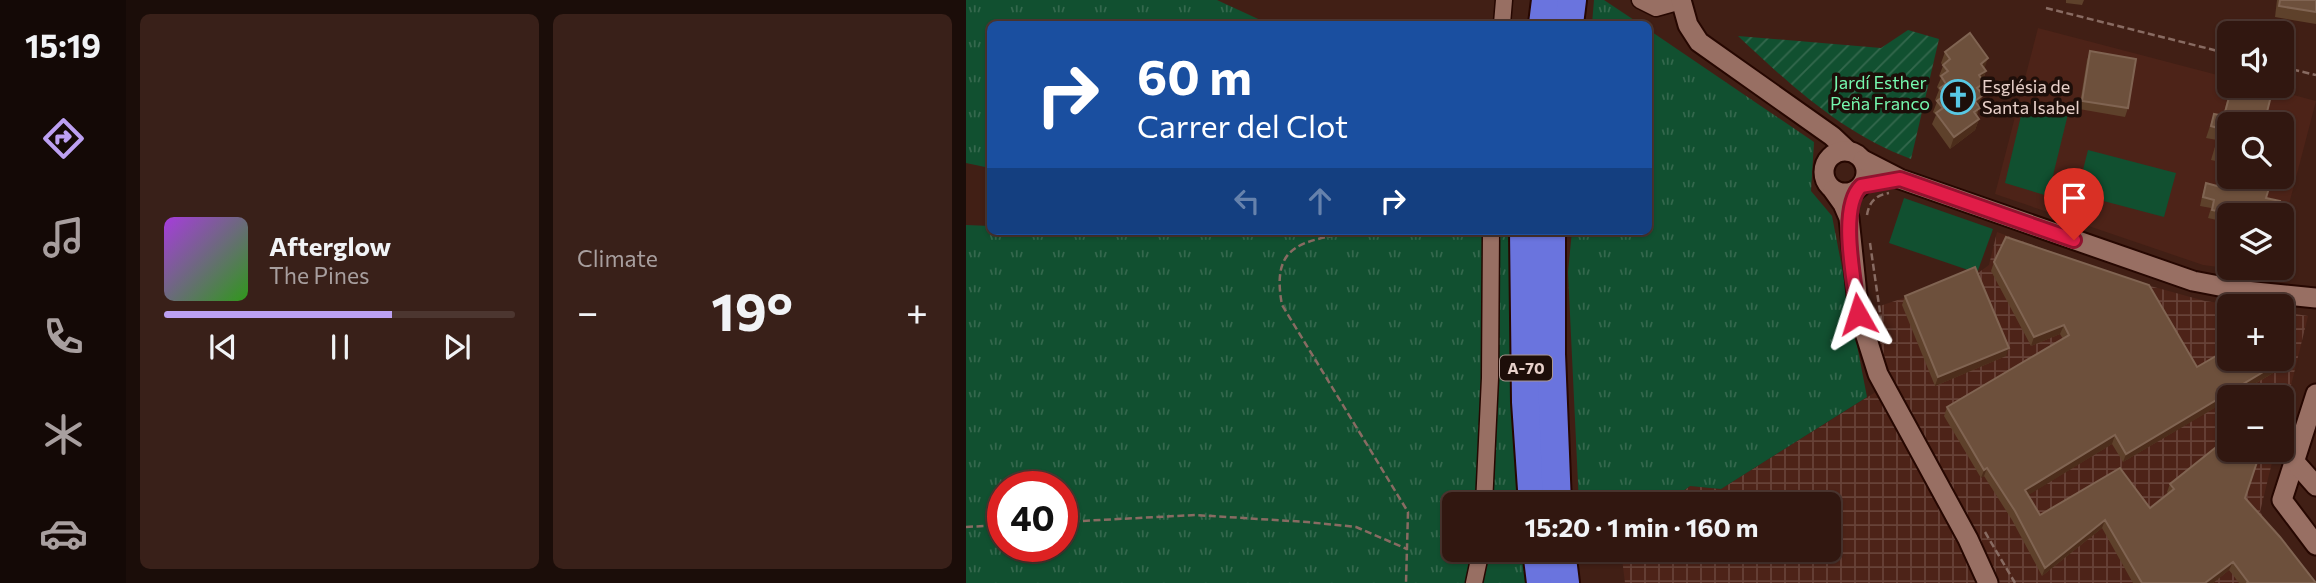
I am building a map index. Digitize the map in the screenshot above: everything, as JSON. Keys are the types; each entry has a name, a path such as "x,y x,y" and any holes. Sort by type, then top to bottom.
{"highway":[{"path":"1543,21 1546,0"},
{"path":"1569,21 1572,0"},
{"name":"A-70","path":"1524,235 1526,402 1532,492"},
{"name":"A-70","path":"1551,235 1550,354 1556,492"},
{"path":"1538,562 1541,583"},
{"path":"1562,562 1565,583"}],"street":[{"path":"1502,21 1504,0"},
{"path":"1640,0 1656,8 1681,1 1688,25 1699,42 1856,155 1900,179 2193,281 2316,298"},
{"path":"1814,123 1822,141 1824,177 1843,204 1849,218 1858,314 1878,374 1989,583"},
{"path":"1825,162 1839,151 1856,155"},
{"path":"1849,218 1859,188 1866,178 1856,155"},
{"path":"1833,190 1845,194 1859,188 1900,179"},
{"path":"1485,492 1490,378 1491,235"},
{"path":"2316,394 2294,461 2316,486"},
{"path":"2294,462 2281,500 2316,545"},
{"path":"1968,539 2002,583"},
{"path":"1475,583 1479,562"}],"path":[{"path":"2046,8 2217,51"},
{"path":"2294,70 2316,75"},
{"path":"1336,235 1312,240 1294,248 1282,263 1278,283 1282,305 1408,512 1406,583"},
{"path":"1078,521 1195,515 1307,522 1356,527 1406,549"},
{"path":"966,527 987,526"}],"shaded area":[{"path":"2038,28 2217,75 2217,98 2294,98 2294,95 2316,101 2294,185 2294,112 2217,112 2217,189 2293,189 2289,203 2217,203 2217,267 2203,265 1995,194"},
{"path":"1997,232 2132,281 2217,303 2217,371 2294,371 2294,314 2308,316 2291,385 2217,385 2217,462 2272,462 2260,512 2316,583 1625,583 1622,562 1841,562 1841,492 1682,492 1690,486 1721,489 1890,383 1868,310 1978,273 1989,265"}],"green space":[{"path":"966,0 1217,0 1262,21 987,21 987,167 966,163"},
{"path":"1594,0 1604,0 1636,21 1592,21"},
{"name":"Jardí Esther Peña Franco","path":"1908,30 1939,39 1911,159 1886,149 1840,122 1797,90 1738,36 1881,48"},
{"path":"1652,32 1814,142 1811,191 1832,216 1867,397 1721,489 1690,486 1682,492 1578,492 1568,272 1572,235 1652,235"},
{"path":"2024,103 2068,114 2048,196 2005,183"},
{"path":"2088,150 2176,173 2164,217 2077,194"},
{"path":"1904,198 1993,229 1977,273 1889,243"},
{"path":"966,225 987,226 987,235 1515,235 1533,492 1442,492 1442,562 1538,562 1539,583 966,583"}],"building":[{"path":"2280,0 2316,0 2316,12 2279,6"},
{"name":"Església de Santa Isabel","path":"1970,33 1988,58 1981,64 1986,71 1979,75 1984,83 1977,88 1983,95 1975,101 1980,108 1974,112 1979,119 1954,137 1936,113 1943,108 1937,101 1945,95 1940,88 1946,84 1941,76 1948,71 1943,65 1950,59 1945,52"},
{"path":"2090,51 2136,59 2128,108 2082,101"},
{"path":"2229,98 2270,98 2267,112 2225,112"},
{"path":"2214,114 2217,115 2217,128 2211,126"},
{"path":"2206,183 2217,186 2217,189 2269,189 2266,198 2280,203 2217,203 2217,211 2212,210 2214,200 2203,197"},
{"path":"2006,237 2149,285 2197,367 2217,355 2217,371 2265,371 2241,385 2217,385 2217,400 2126,454 2115,435 2025,490 2040,515 2120,468 2150,508 2174,489 2170,484 2217,446 2217,462 2257,462 2245,498 2316,583 2247,583 2233,562 2205,583 2142,583 2105,520 2045,568 2015,511 1987,468 1984,470 1947,407 2069,335 2064,325 2034,337 1994,262"},
{"path":"1975,267 2009,348 1938,377 1905,296"}],"place":[{"name":"Església de Santa Isabel","path":"1958,97"}],"route":[{"path":"1858,314 1849,218 1857,190 1861,186 1900,179 2074,240"}]}
